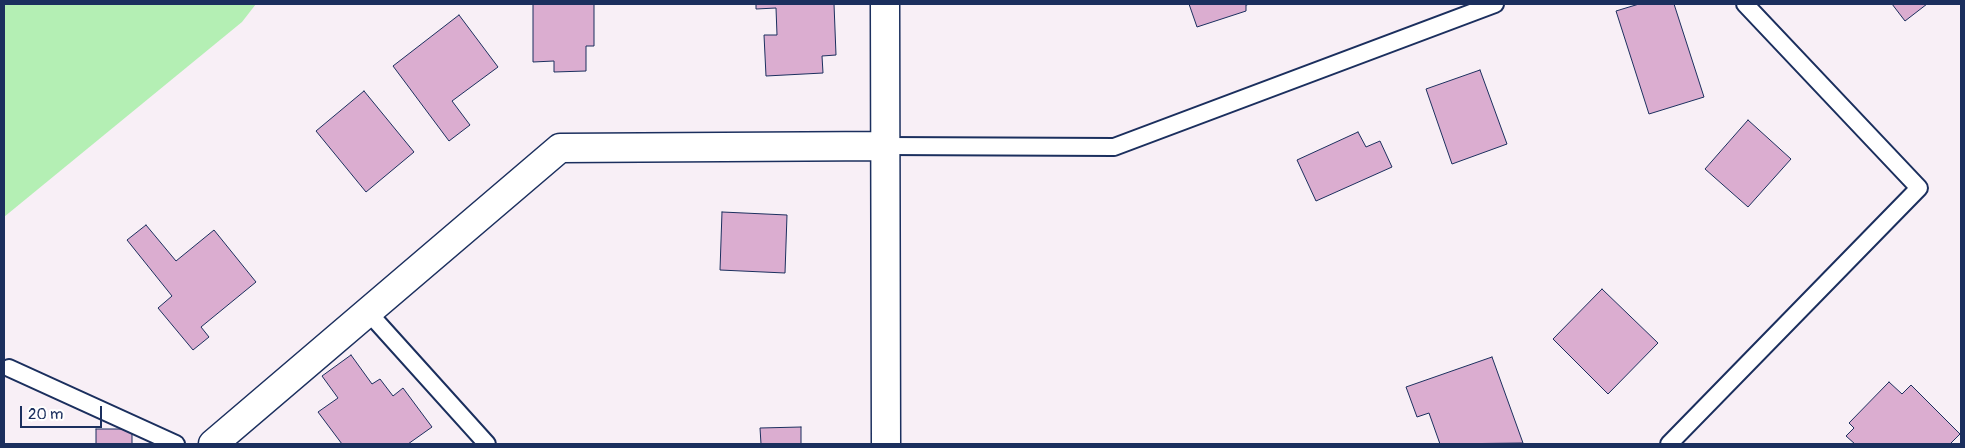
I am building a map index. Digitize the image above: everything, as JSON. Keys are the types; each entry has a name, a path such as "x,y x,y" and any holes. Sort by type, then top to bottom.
{"street":[{"path":"886,4 886,444"},
{"path":"213,444 560,148 886,146"}],"lane":[{"path":"886,146 1114,147 1495,4"},
{"path":"1669,444 1919,188 1745,4"},
{"path":"368,312 487,444"},
{"path":"9,368 176,444"}],"green space":[{"path":"4,4 256,4 242,22 4,217"}],"building":[{"path":"533,4 594,4 594,46 586,46 586,71 554,72 554,61 533,62"},
{"path":"756,4 834,4 836,55 822,56 823,73 766,76 764,35 777,35 776,8 756,9"},
{"path":"1189,4 1250,4 1246,5 1246,11 1197,27"},
{"path":"1639,4 1674,4 1704,97 1649,114 1616,11"},
{"path":"1892,4 1927,4 1905,21"},
{"path":"459,15 498,67 452,101 470,125 449,141 393,66"},
{"path":"1480,70 1507,144 1452,164 1426,89"},
{"path":"364,91 414,152 366,192 316,131"},
{"path":"1748,120 1791,159 1748,207 1705,169"},
{"path":"1358,132 1366,147 1380,141 1392,167 1316,201 1297,160"},
{"path":"722,212 787,215 785,273 720,270"},
{"path":"146,225 176,261 214,230 256,282 201,327 209,337 193,350 158,308 172,296 127,240"},
{"path":"1602,289 1658,343 1608,394 1553,339"},
{"path":"351,355 372,384 380,379 393,396 403,388 432,427 408,444 342,444 318,412 338,398 322,376"},
{"path":"1492,357 1523,443 1440,444 1429,413 1417,417 1406,387"},
{"path":"1889,382 1902,394 1911,385 1960,434 1950,444 1855,444 1846,436 1854,428 1849,423"},
{"path":"801,427 801,444 761,444 760,428"},
{"path":"96,429 132,429 132,444 96,444"}]}
